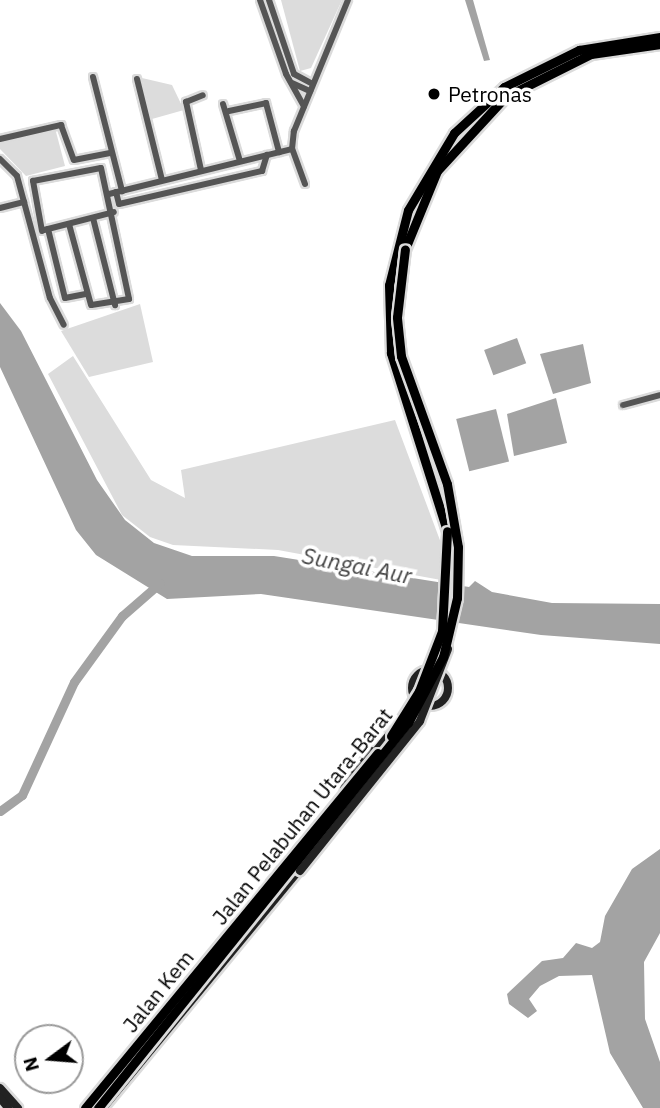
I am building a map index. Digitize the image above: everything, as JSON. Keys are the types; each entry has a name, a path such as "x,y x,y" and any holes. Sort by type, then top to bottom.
{"main road":[{"name":"Jalan Pelabuhan Utara-Barat","path":"98,1108 408,723 446,633 447,531 391,353 389,295 400,248 423,177 491,96 569,53 660,37"},
{"name":"Jalan Pelabuhan Utara-Barat","path":"400,248 437,171 496,105 582,57 660,44"},
{"name":"Jalan Pelabuhan Utara-Barat","path":"84,1108 395,730 446,633"}],"street":[{"path":"260,0 304,106"},
{"path":"269,0 294,80 312,88"},
{"path":"305,184 292,149 304,106 348,0"},
{"path":"294,80 318,71"},
{"path":"93,77 111,153 119,204 262,171 267,155"},
{"path":"137,79 162,180"},
{"path":"201,170 186,102 203,95"},
{"path":"229,110 266,103 279,152"},
{"path":"223,104 229,110 240,161"},
{"path":"0,139 61,125 74,160 111,153"},
{"path":"116,193 292,149"},
{"path":"0,159 17,176 32,233 64,325"},
{"path":"69,224 86,294 96,308 115,305 132,291 114,212 116,193 96,165 33,181 65,298 86,294"},
{"path":"0,208 24,202"},
{"path":"32,233 114,212"},
{"path":"93,218 115,305"},
{"path":"622,405 660,395"},
{"name":"Jalan Kem","path":"313,829 404,709 446,633"},
{"name":"Jalan Kem","path":"103,1108 300,871 420,721 444,669 446,633"},
{"path":"427,670 443,675 447,696 424,706 414,698 416,675 427,670"},
{"name":"Jalan Kem","path":"84,1108 313,829 414,698"},
{"name":"Jalan Kem","path":"300,871 424,706"},
{"path":"0,1088 4,1102 18,1108"}],"shaded area":[{"path":"281,0 342,0 311,68 300,71"},
{"path":"465,0 473,0 490,60 484,61"},
{"path":"142,78 172,85 184,110 152,119"},
{"path":"55,128 65,166 26,176 0,149 0,142"},
{"path":"0,303 21,331 97,480 125,520 154,543 192,556 274,556 469,587 475,581 492,592 552,603 660,604 660,644 541,635 261,594 167,599 96,555 76,530 0,367"},
{"path":"140,304 153,362 89,377 61,331"},
{"path":"517,338 526,363 493,375 484,350"},
{"path":"583,344 591,383 553,394 540,354"},
{"path":"73,356 151,480 185,498 181,470 395,420 441,543 441,580 278,550 173,545 150,537 122,515 48,374"},
{"path":"556,398 567,443 514,456 507,414"},
{"path":"496,409 509,461 469,471 456,419"},
{"path":"660,849 660,933 644,962 645,1019 660,1062 660,1108 643,1108 610,1053 592,975 559,976 540,986 529,999 537,1011 528,1018 509,1004 507,994 542,961 563,958 576,943 592,948 600,942 605,916 632,869"}],"waterway":[{"path":"0,811 22,795 74,682 122,616 160,583"}],"place":[{"name":"Petronas","path":"434,94"}],"water label":[{"name":"Sungai Aur","path":"357,565"}]}
